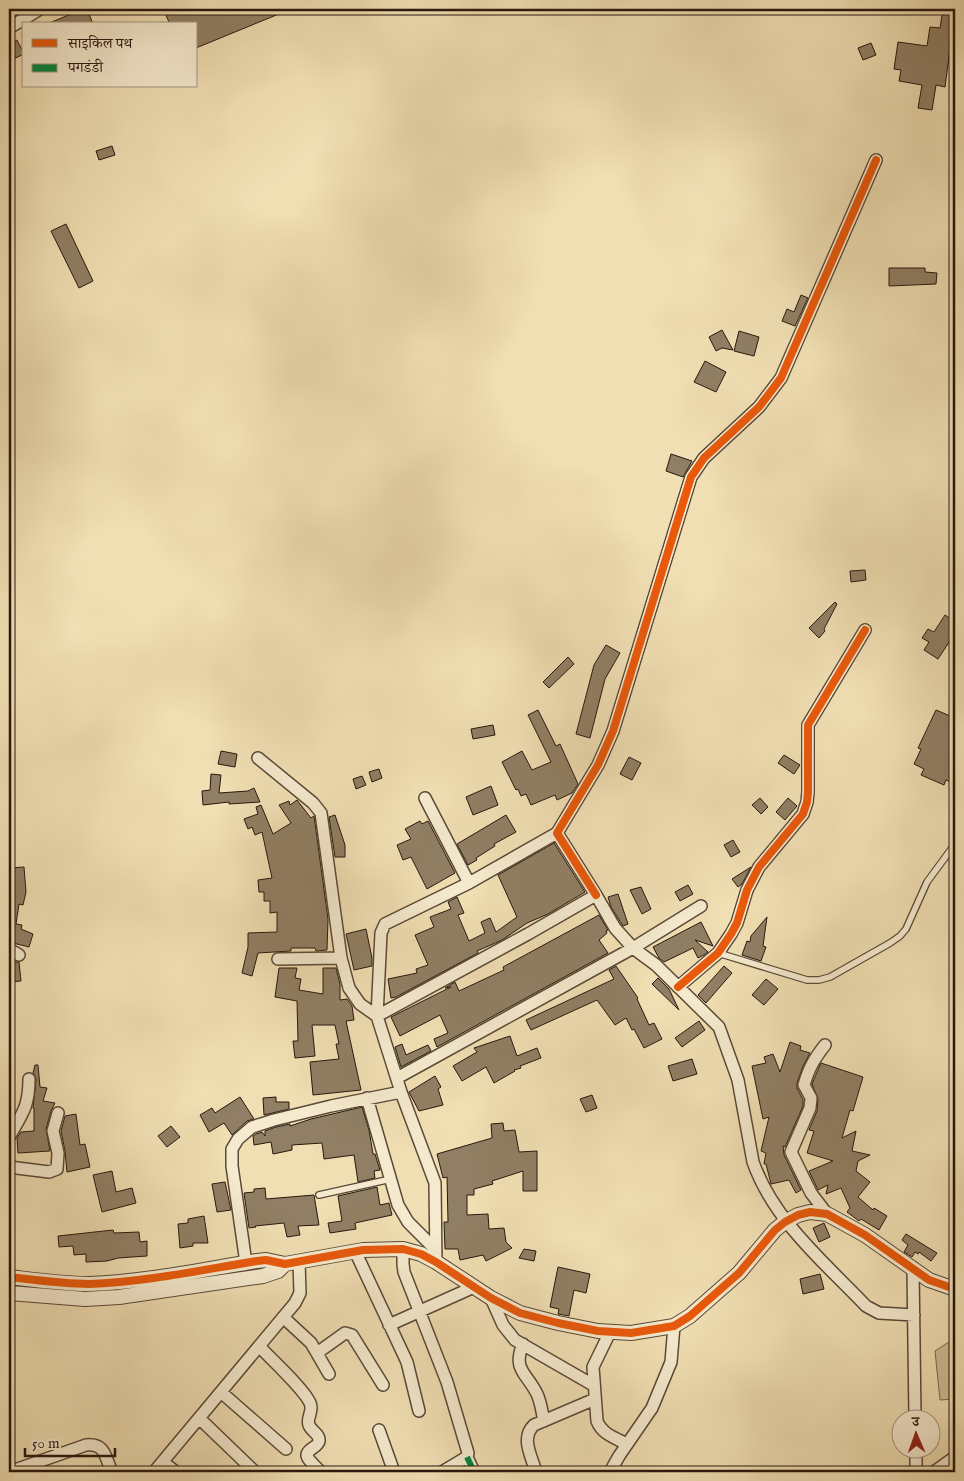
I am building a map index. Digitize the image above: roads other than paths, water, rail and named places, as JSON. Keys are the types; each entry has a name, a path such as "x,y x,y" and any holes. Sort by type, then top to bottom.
{"street":[{"path":"9,28 40,9"},
{"path":"436,1256 435,1183 401,1092 377,1016 381,933 385,924 469,883 557,833 598,765 613,731 691,477 704,458 759,406 781,378 876,160"},
{"path":"678,987 718,953 737,923 747,890 759,867 803,814 808,792 808,725 865,630"},
{"path":"258,758 313,803 321,813 341,958 355,998 377,1016"},
{"path":"425,798 469,883"},
{"path":"557,833 615,928 633,948 656,965 719,1027 738,1080 752,1162 785,1222 866,1306 879,1313 914,1315"},
{"path":"377,1016 596,895"},
{"path":"397,1078 633,948 701,906"},
{"path":"278,959 341,958"},
{"path":"825,1045 811,1063 806,1077 804,1085 811,1098 810,1108 792,1152 812,1193 827,1214"},
{"path":"10,1132 19,1122 25,1109 29,1079"},
{"path":"246,1263 232,1166 232,1149 238,1139 252,1127 330,1106 401,1092"},
{"path":"367,1098 403,1215 436,1256 474,1287 520,1313 598,1331 632,1333 674,1326 690,1316 739,1273 775,1230 798,1215 810,1212 827,1214 865,1235 929,1280 955,1289"},
{"path":"9,1167 49,1172 57,1169 58,1153 53,1131 58,1113"},
{"path":"9,1277 87,1284 164,1277 266,1260 284,1264 354,1251 403,1249 436,1256"},
{"path":"403,1249 402,1264 404,1272 447,1382 468,1453 467,1457 474,1472"},
{"path":"354,1251 407,1362 419,1412"},
{"path":"154,1472 295,1303 300,1293 299,1262"},
{"path":"9,1293 85,1299 119,1297 264,1276 278,1272 284,1264"},
{"path":"913,1268 915,1408"},
{"path":"389,1325 474,1287"},
{"path":"491,1298 509,1334 593,1385"},
{"path":"283,1317 307,1338 328,1374"},
{"path":"610,1472 652,1408 671,1362 674,1326"},
{"path":"610,1332 593,1367 593,1385 599,1427 603,1432 627,1444"},
{"path":"317,1353 349,1333 383,1385"},
{"path":"523,1344 519,1354 519,1368 538,1394 544,1421"},
{"path":"259,1346 303,1392 311,1404 312,1410 308,1421 319,1440 317,1445 309,1450 307,1454 308,1458 322,1472"},
{"path":"221,1392 286,1450"},
{"path":"536,1472 526,1440 528,1431 544,1421 595,1399"},
{"path":"199,1418 253,1470"},
{"path":"379,1430 394,1472"},
{"path":"9,1472 91,1444 96,1445 105,1454 112,1472"},
{"path":"442,1472 467,1457"},
{"path":"934,1472 955,1457"},
{"path":"916,1458 916,1472"},
{"path":"163,1462 176,1472"}],"lane":[{"path":"718,953 807,980 819,980 830,977 900,936 906,929 927,882 955,844"},
{"path":"319,1195 391,1179"}]}
